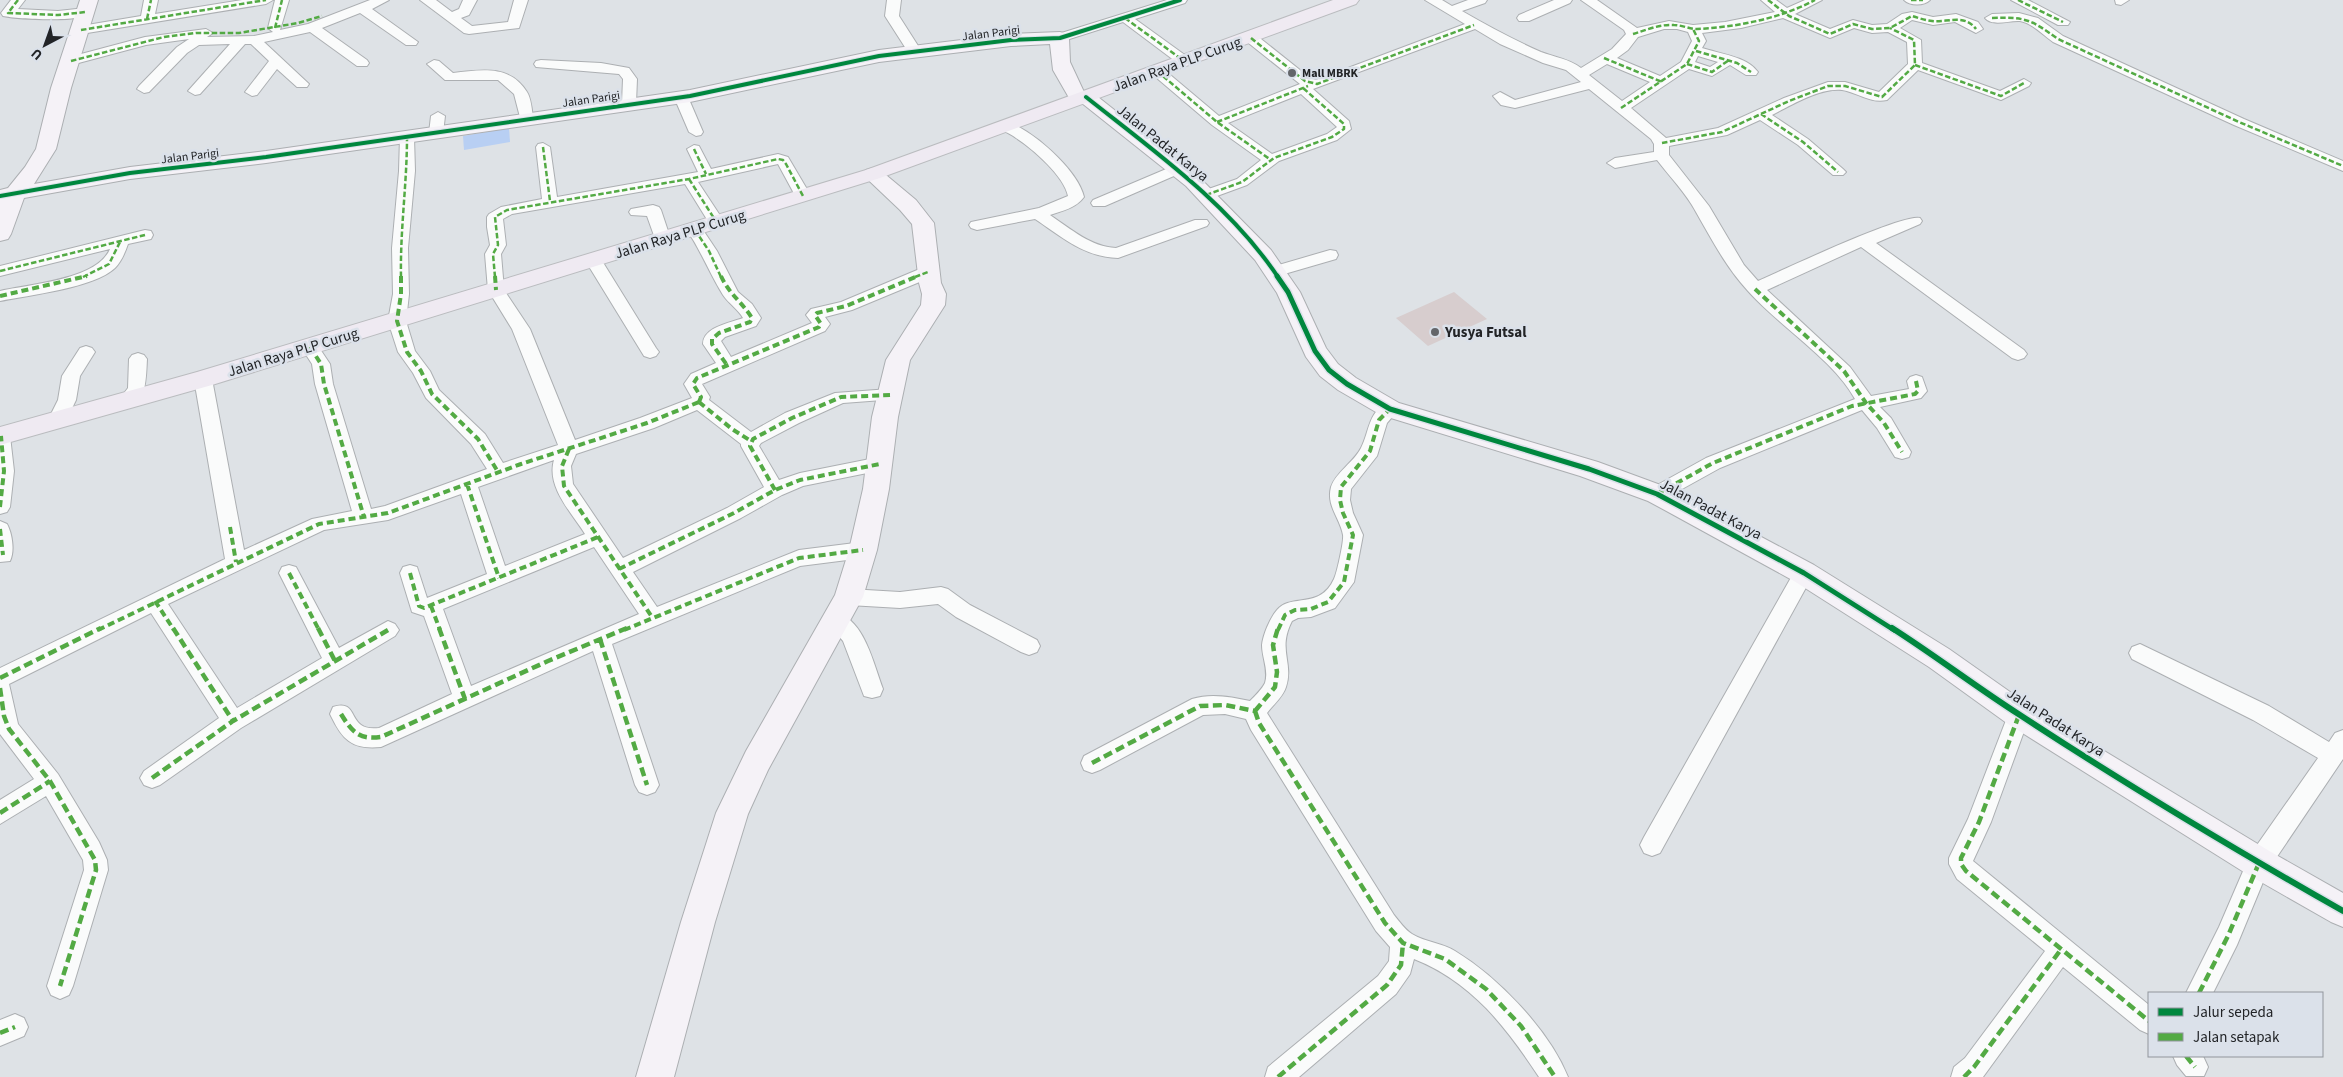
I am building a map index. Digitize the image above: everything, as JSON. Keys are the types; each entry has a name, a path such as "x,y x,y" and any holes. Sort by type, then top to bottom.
{"main road":[{"name":"Jalan Raya PLP Curug","path":"1,436 203,379 397,321 873,174 1251,38 1350,0"}],"street":[{"path":"4,13 18,0"},
{"path":"147,19 151,0"},
{"path":"4,13 86,14 147,19 266,0"},
{"path":"275,28 282,0"},
{"path":"144,89 179,44 196,41 247,41 312,27 382,0"},
{"path":"427,0 469,30 514,25 521,0"},
{"path":"452,17 464,12 470,0"},
{"path":"894,0 892,16 915,52"},
{"name":"Jalan Parigi","path":"7,195 130,173 407,138 437,124 526,118 681,97 855,61 915,52 1011,40 1060,38 1180,0"},
{"path":"1432,0 1474,25 1539,56 1571,66 1578,75 1656,136 1661,149 1703,209 1728,254 1755,289 1844,371 1860,390 1866,403 1884,423 1902,452"},
{"path":"1452,11 1480,0"},
{"path":"1524,18 1565,0"},
{"path":"1588,0 1630,28 1633,34"},
{"path":"1768,0 1785,13 1828,33 1853,24 1872,29 1890,28 1907,17 1912,16 1933,21 1956,18 1975,26 1976,29"},
{"path":"1578,75 1623,47 1633,34 1662,25 1673,24 1693,29 1785,13 1814,0"},
{"path":"1911,0 1923,0"},
{"path":"2018,0 2063,22"},
{"path":"362,8 411,42"},
{"path":"0,234 7,195 34,170 46,149 61,88 86,14"},
{"path":"71,62 164,37 196,33 239,33 275,28 322,16"},
{"path":"1992,18 2019,17 2032,21 2058,39 2239,122 2343,166"},
{"path":"1125,18 1184,61"},
{"path":"1217,122 1308,86 1474,25"},
{"path":"312,27 362,63"},
{"path":"1616,163 1722,132 1828,86 1845,86 1873,96 1882,97 1915,65 1914,40 1890,28"},
{"path":"1621,108 1687,64 1696,51 1699,41 1693,29"},
{"path":"1060,38 1059,57 1063,72 1082,98"},
{"path":"1206,195 1242,182 1271,160 1332,137 1344,129 1344,124 1305,81 1251,38"},
{"path":"247,41 276,61 302,84"},
{"path":"195,91 247,41"},
{"path":"1696,51 1729,60 1751,72"},
{"path":"1604,58 1662,82"},
{"path":"1687,64 1712,72 1729,60"},
{"path":"252,92 276,61"},
{"path":"434,64 451,77 488,74 502,76 522,93 526,118"},
{"path":"541,64 601,66 624,71 630,79 629,103"},
{"path":"1915,65 2001,96 2024,83"},
{"path":"1157,71 1217,122 1271,160"},
{"path":"1500,96 1506,102 1515,104 1591,84"},
{"path":"681,97 696,132"},
{"name":"Jalan Padat Karya","path":"1082,98 1178,169 1264,255 1288,292 1315,351 1329,370 1367,397 1390,409 1589,469 1657,494 1804,573 1939,658 2019,715 2259,862 2343,911"},
{"path":"1761,114 1803,142 1838,172"},
{"path":"977,224 1036,213 1065,205 1072,201 1076,192 1048,158 1023,136 1004,126"},
{"path":"407,138 407,171 400,248 401,294 397,321 407,352 421,371 432,394 470,429 498,472"},
{"path":"542,147 550,201"},
{"path":"694,149 706,174"},
{"path":"569,449 521,329 496,290 493,254 498,245 495,227 496,217 506,210 550,201 689,179 760,162 781,160 786,164 803,196"},
{"path":"1100,203 1178,169"},
{"path":"655,1077 698,922 732,813 757,761 843,609 863,550 880,464 890,395 898,360 933,305 934,294 928,272 923,223 902,199 873,174"},
{"path":"689,179 716,223"},
{"path":"637,212 652,210 663,240"},
{"path":"1036,213 1090,248 1105,254 1118,253 1201,223"},
{"path":"1755,289 1857,243 1864,242 1914,221"},
{"path":"695,230 710,251 729,291 746,308 752,318 750,322 719,333 711,339 712,344 727,365"},
{"path":"0,271 145,236"},
{"path":"0,296 90,275 109,265 117,252 120,242"},
{"path":"1864,242 2018,354"},
{"path":"1274,272 1330,255"},
{"path":"593,260 650,352"},
{"path":"0,678 155,601 318,524 338,518 364,517 388,513 498,472 663,418 699,402 701,397 693,384 695,380 820,326 816,314 846,306 928,272"},
{"path":"310,347 321,364 324,384 364,517"},
{"path":"57,420 67,400 71,376 86,352"},
{"path":"127,400 136,389 138,359"},
{"path":"203,379 236,562"},
{"path":"1657,494 1712,462 1852,406 1915,394 1918,391 1916,381"},
{"path":"751,441 767,430 824,403 851,396 890,395"},
{"path":"699,402 732,429 751,441"},
{"path":"1255,711 1275,687 1276,672 1273,645 1278,628 1285,616 1295,610 1312,609 1328,602 1344,582 1353,536 1343,513 1340,500 1341,487 1370,451 1376,437 1379,420 1390,409"},
{"path":"0,507 4,472 1,436"},
{"path":"751,441 750,446 775,490"},
{"path":"569,449 560,462 564,486 652,617"},
{"path":"619,569 726,517 775,490 811,477 880,464"},
{"path":"467,484 498,578"},
{"path":"0,529 3,555"},
{"path":"410,573 419,606 424,608 598,537"},
{"path":"341,714 350,731 358,737 368,739 381,737 600,639 799,558 863,550"},
{"path":"289,573 335,661"},
{"path":"1652,845 1804,573"},
{"path":"843,609 941,595 963,611 1029,646"},
{"path":"155,601 233,720"},
{"path":"431,606 465,699"},
{"path":"843,609 872,688"},
{"path":"152,778 233,720 388,630"},
{"path":"600,639 647,785"},
{"path":"2140,652 2261,713 2338,748 2259,862 2228,936 2200,992"},
{"path":"0,688 4,716 9,729 50,781 92,850 95,860 96,870 60,986"},
{"path":"1092,763 1200,706 1225,705 1255,711"},
{"path":"1255,711 1259,723 1284,759 1345,862 1385,923 1403,943 1444,959 1486,989 1521,1026 1555,1077"},
{"path":"2019,715 1980,822 1961,858 1961,864 1966,871 2007,901 2113,994 2148,1020"},
{"path":"0,813 50,781"},
{"path":"1278,1077 1387,985 1401,964 1403,943"},
{"path":"1964,1077 1974,1067 2062,948"}],"shaded area":[{"path":"509,128 510,142 464,150 463,136"}],"building":[{"name":"Yusya Futsal","path":"1454,292 1487,319 1428,346 1396,318"}],"marked path":[{"path":"18,0 8,13 58,15 86,12"},
{"path":"147,19 151,0"},
{"path":"81,30 266,0"},
{"path":"275,28 282,0"},
{"path":"1768,0 1789,16 1830,34 1853,24 1872,29 1890,28 1907,17 1912,16 1933,21 1956,18 1973,25 1976,29"},
{"path":"1633,34 1664,25 1677,25 1693,29 1741,24 1773,17 1802,7 1815,0"},
{"path":"1911,0 1923,0"},
{"path":"2018,0 2063,22"},
{"path":"71,61 164,37 196,33 239,33 298,23 322,16"},
{"path":"1992,18 2019,17 2033,21 2058,39 2239,122 2343,166"},
{"path":"1125,18 1184,61"},
{"path":"1251,38 1305,81 1317,84 1474,25"},
{"path":"1662,143 1722,132 1789,101 1828,86 1845,86 1873,96 1882,97 1915,65 1914,40 1890,28"},
{"path":"1621,108 1687,64 1699,41 1693,29"},
{"path":"1696,51 1737,63 1751,72"},
{"path":"1604,58 1662,82"},
{"path":"1687,64 1712,72 1729,60"},
{"path":"1915,65 2001,96 2024,83"},
{"path":"1157,71 1217,122 1271,160"},
{"path":"1217,122 1308,86"},
{"path":"1206,195 1242,182 1274,158 1332,137 1344,129 1344,124 1303,88"},
{"path":"1761,114 1803,142 1838,172"},
{"path":"407,137 407,171 400,248 401,294 397,321 407,352 421,371 432,394 478,439 498,472"},
{"path":"543,147 550,201"},
{"path":"694,149 706,174"},
{"path":"496,290 493,254 498,245 495,217 507,210 689,179 778,159 783,160 786,164 803,196"},
{"path":"689,179 717,223"},
{"path":"695,230 709,251 732,296 746,308 752,318 750,322 719,333 712,339 712,344 727,365"},
{"path":"0,271 145,235"},
{"path":"0,296 56,285 97,272 112,261 120,242"},
{"path":"699,402 701,397 693,384 697,378 819,327 821,324 815,315 817,313 846,306 928,272"},
{"path":"1755,289 1844,371 1859,390 1866,403 1884,423 1902,452"},
{"path":"310,347 321,364 324,384 364,517"},
{"path":"1657,494 1713,463 1852,406 1915,394 1918,391 1916,381"},
{"path":"775,490 750,446 753,439 792,418 841,397 890,395"},
{"path":"699,402 732,429 751,441"},
{"path":"0,678 176,591 319,524 388,513 521,464 647,423 699,402"},
{"path":"1255,711 1275,687 1277,672 1273,645 1278,628 1285,615 1295,610 1311,609 1328,602 1344,582 1353,535 1343,513 1340,500 1341,487 1370,451 1379,420 1390,409"},
{"path":"0,507 4,471 1,436"},
{"path":"569,449 562,466 564,486 652,617"},
{"path":"619,569 734,513 775,490 800,480 880,464"},
{"path":"467,484 499,578"},
{"path":"230,527 236,562"},
{"path":"0,529 3,555"},
{"path":"410,573 419,606 424,608 598,537"},
{"path":"341,714 352,732 356,735 366,738 381,737 548,661 769,569 799,558 863,550"},
{"path":"289,573 335,661"},
{"path":"155,601 233,721"},
{"path":"431,606 465,699"},
{"path":"152,778 233,721 388,630"},
{"path":"600,639 647,785"},
{"path":"0,688 4,716 9,729 50,781 95,860 96,870 60,986"},
{"path":"1092,763 1200,706 1225,705 1255,711"},
{"path":"1255,711 1259,723 1385,923 1403,943 1445,959 1486,989 1521,1026 1555,1077"},
{"path":"2019,715 1979,822 1961,858 1961,864 1966,871 2148,1020"},
{"path":"0,813 50,781"},
{"path":"2200,992 2228,936 2259,863"},
{"path":"1278,1077 1387,985 1401,965 1403,943"},
{"path":"1964,1077 1974,1067 2062,948"},
{"path":"0,1033 15,1027"},
{"path":"2187,1057 2195,1067"}],"cycle path":[{"path":"0,196 130,173 266,157 690,96 879,56 1011,40 1060,38 1180,0"},
{"path":"1086,97 1193,182 1263,255 1288,292 1315,351 1329,370 1347,384 1390,409 1589,469 1657,494 1682,507 1804,573 1939,658 2019,715 2259,863 2343,911"}],"place":[{"name":"Mall MBRK","path":"1292,73"},
{"name":"Yusya Futsal","path":"1435,332"}]}
